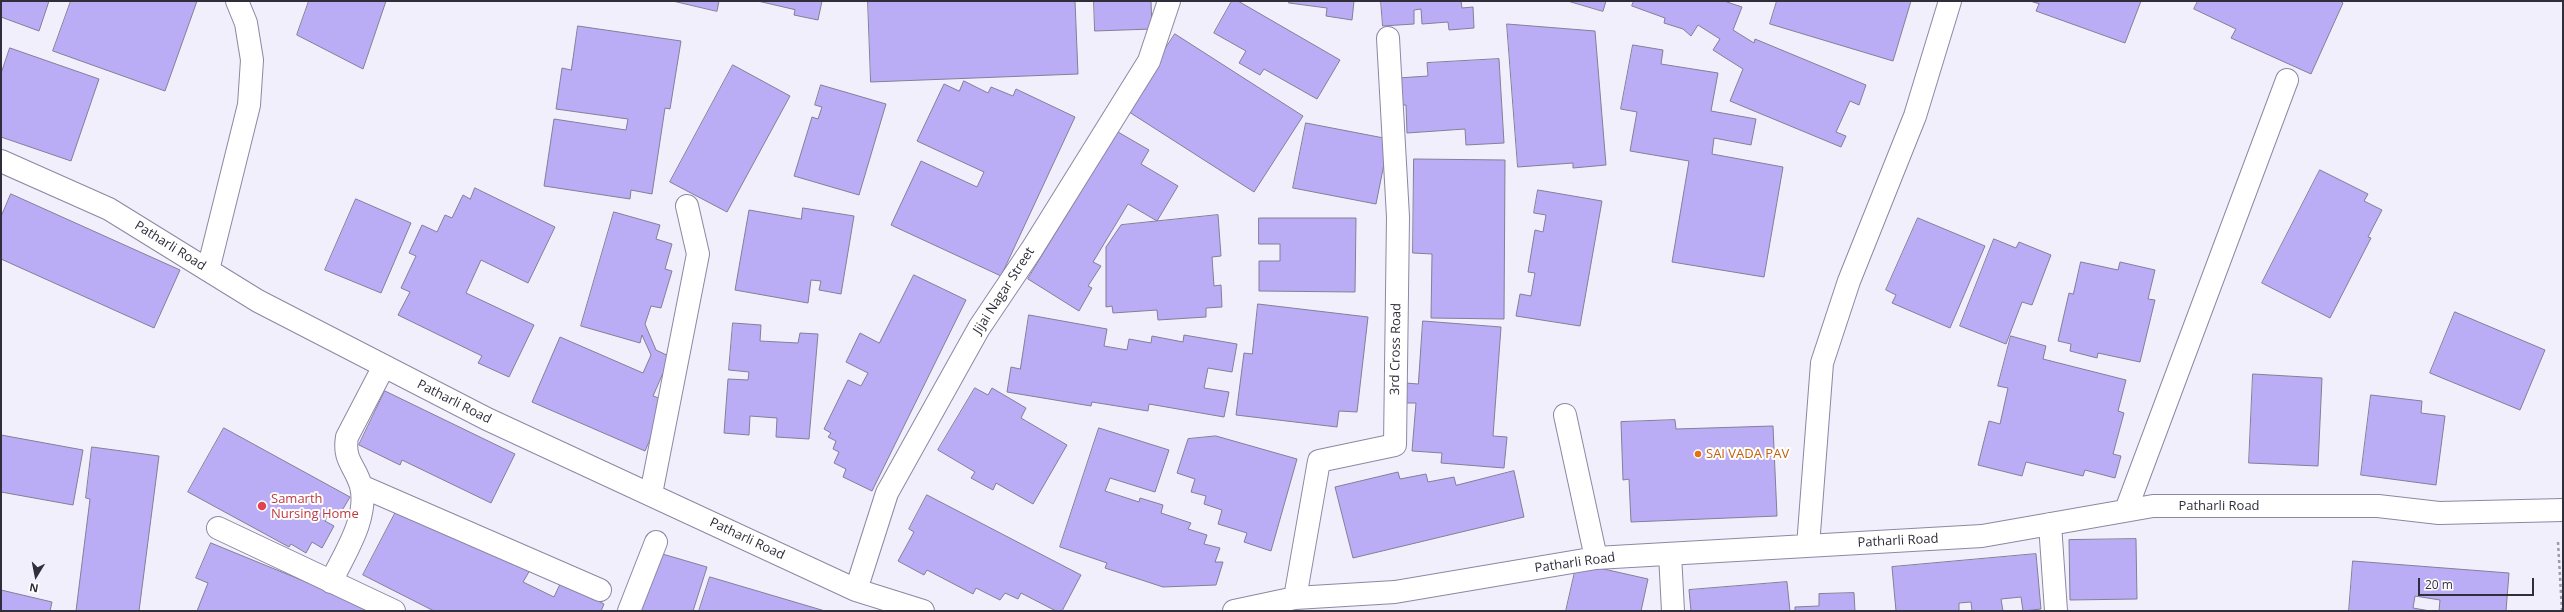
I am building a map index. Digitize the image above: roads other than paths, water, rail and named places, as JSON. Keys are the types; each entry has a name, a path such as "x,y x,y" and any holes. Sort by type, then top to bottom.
{"street":[{"path":"208,270 249,105 252,60 246,23 237,1"},
{"name":"Jijai Nagar Street","path":"856,590 887,494 979,328 1032,249 1148,61 1170,1"},
{"path":"1808,546 1822,363 1849,280 1916,116 1950,1"},
{"name":"3rd Cross Road","path":"1295,598 1319,461 1395,445 1398,217 1388,38"},
{"path":"2126,510 2287,80"},
{"name":"Patharli Road","path":"1,161 109,209 258,301 487,419 856,590 922,611"},
{"path":"651,494 698,254 687,206"},
{"path":"331,582 361,518 361,486 347,459 345,448 347,437 384,366"},
{"path":"1565,415 1596,558"},
{"path":"361,486 600,590"},
{"name":"Patharli Road","path":"1234,611 1295,598 1395,602 1596,558 1982,536 2153,506 2378,506 2439,512 2560,510"},
{"path":"2050,524 2056,611"},
{"path":"218,528 394,611"},
{"path":"629,611 656,542"},
{"path":"1670,554 1673,611"}],"place":[{"name":"SAI VADA PAV","path":"1698,454"},
{"name":"Samarth Nursing Home","path":"262,506"}]}
